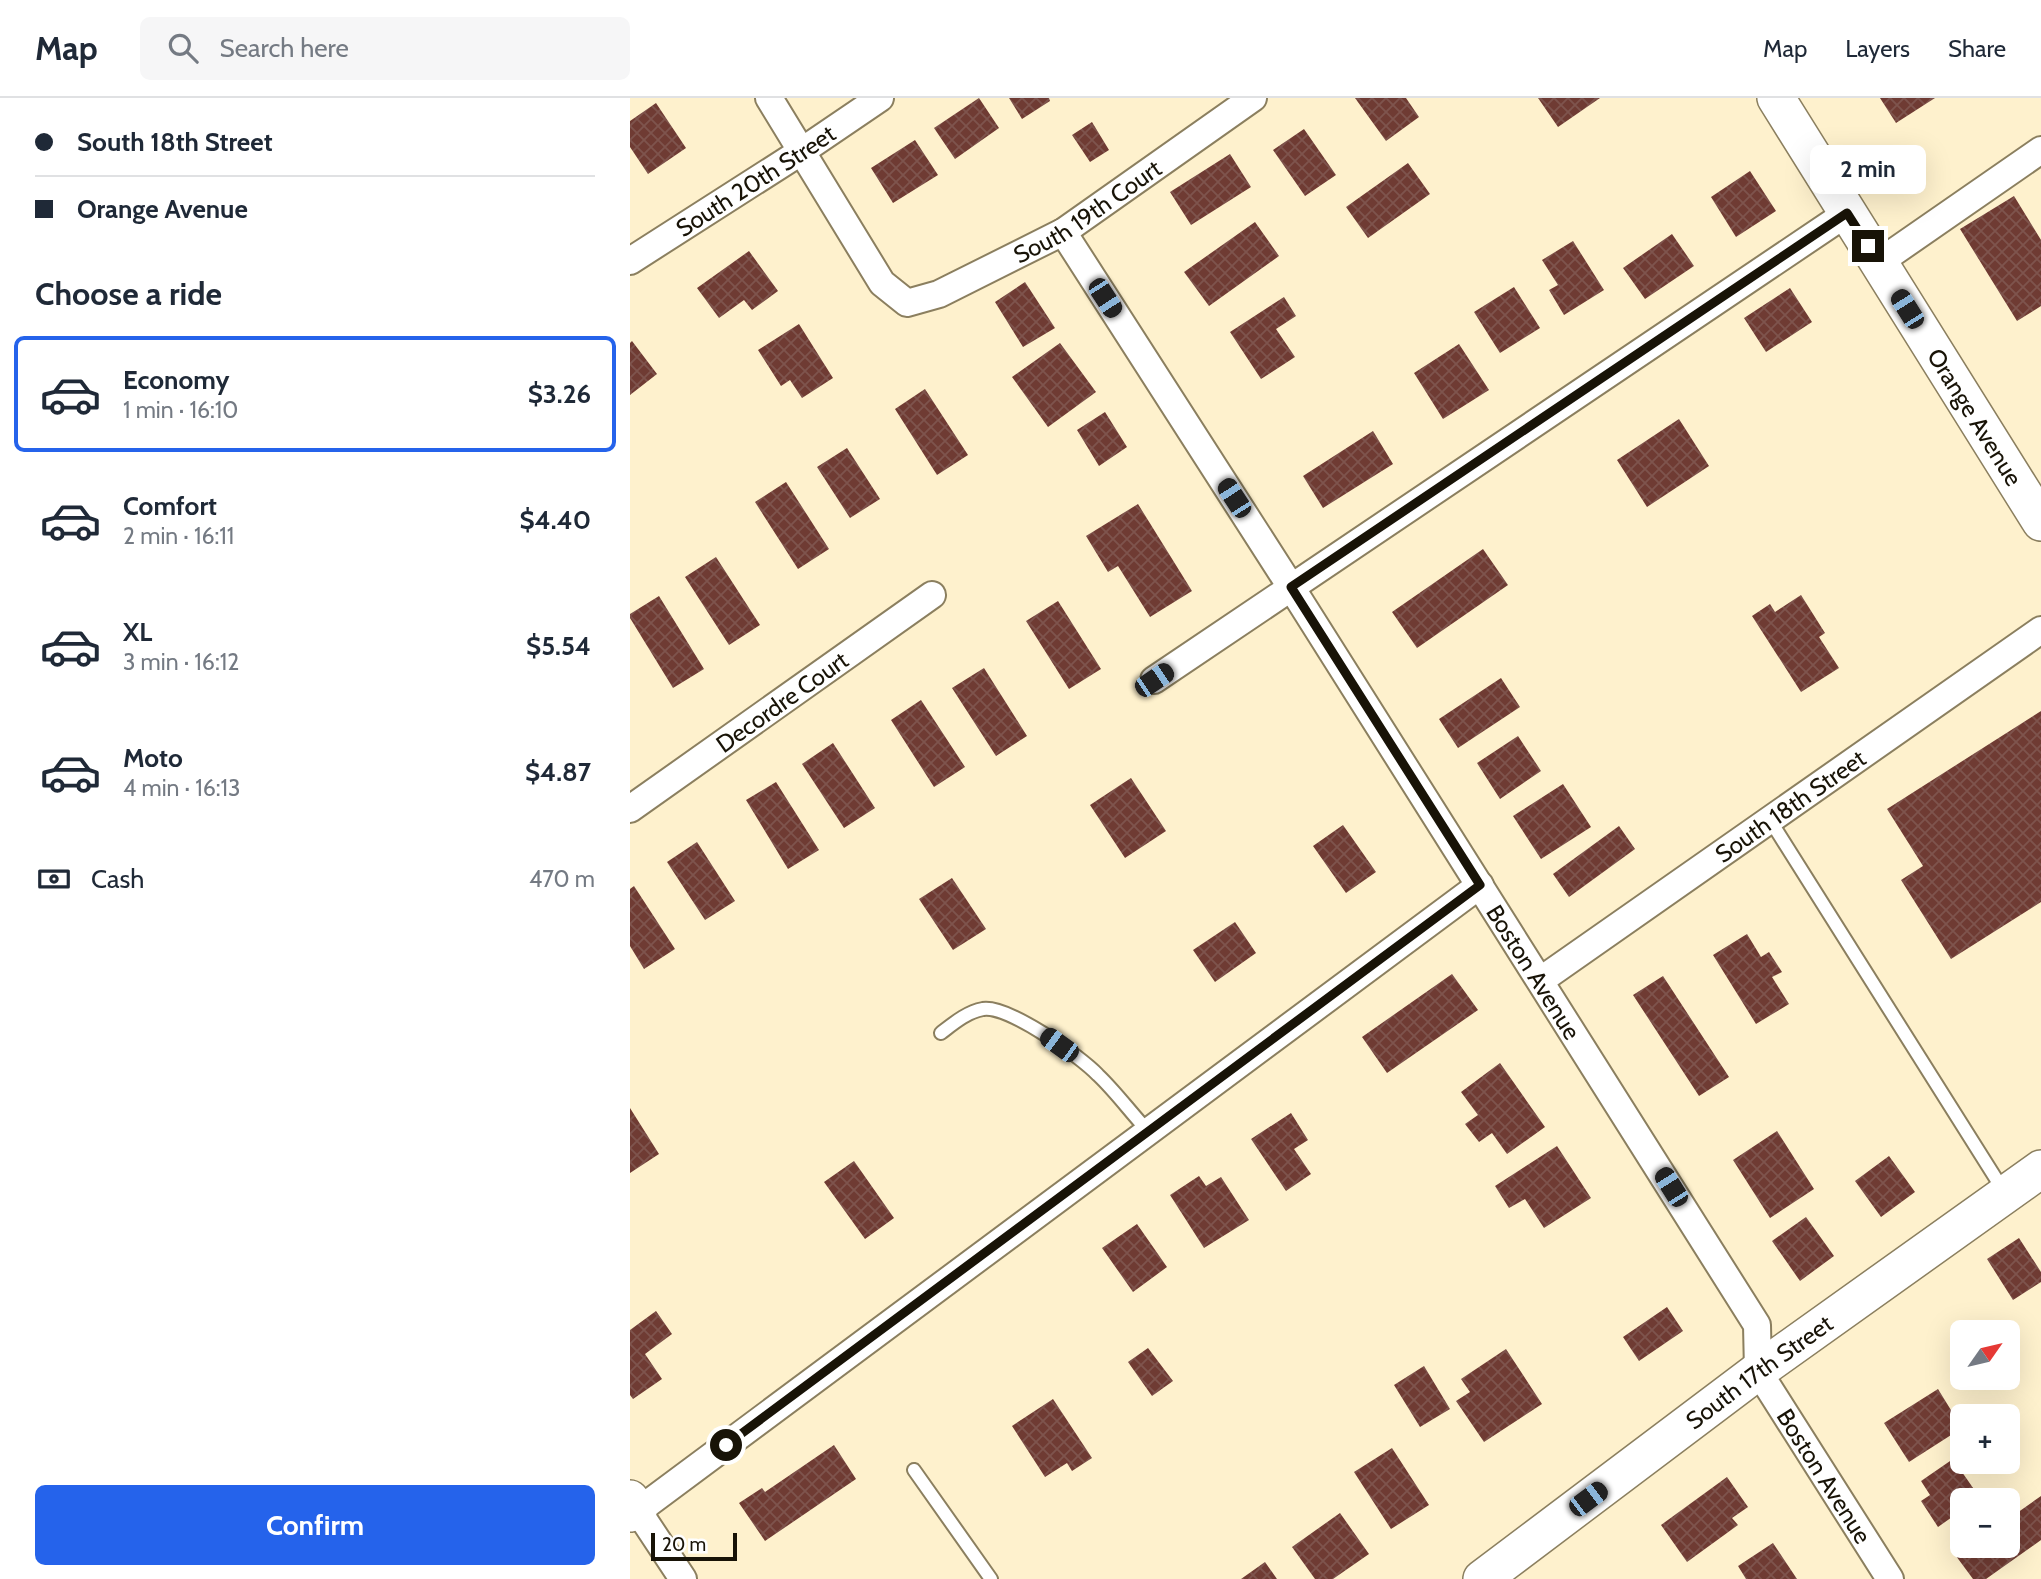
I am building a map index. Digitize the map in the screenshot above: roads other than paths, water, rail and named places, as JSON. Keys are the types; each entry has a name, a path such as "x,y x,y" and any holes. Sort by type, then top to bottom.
{"street":[{"path":"769,98 802,151"},
{"name":"South 20th Street","path":"630,261 880,98"},
{"name":"South 19th Court","path":"802,151 882,283 907,303 939,294 1063,232 1253,98"},
{"name":"Orange Avenue","path":"1776,98 2039,516"},
{"path":"1878,263 2041,150"},
{"path":"1154,680 1847,213"},
{"name":"Boston Avenue","path":"1063,232 1541,980 1757,1325 1758,1371 1889,1579"},
{"name":"Decordre Court","path":"630,808 932,594"},
{"name":"South 18th Street","path":"1541,980 2041,631"},
{"path":"683,1579 633,1508 1148,1132 1480,885"},
{"name":"South 17th Street","path":"1482,1579 1758,1371 2041,1169"}],"lane":[{"path":"1770,820 2006,1195"},
{"path":"941,1033 964,1016 985,1009 1004,1012 1041,1032 1097,1073 1148,1132"},
{"path":"914,1470 991,1579"}]}
